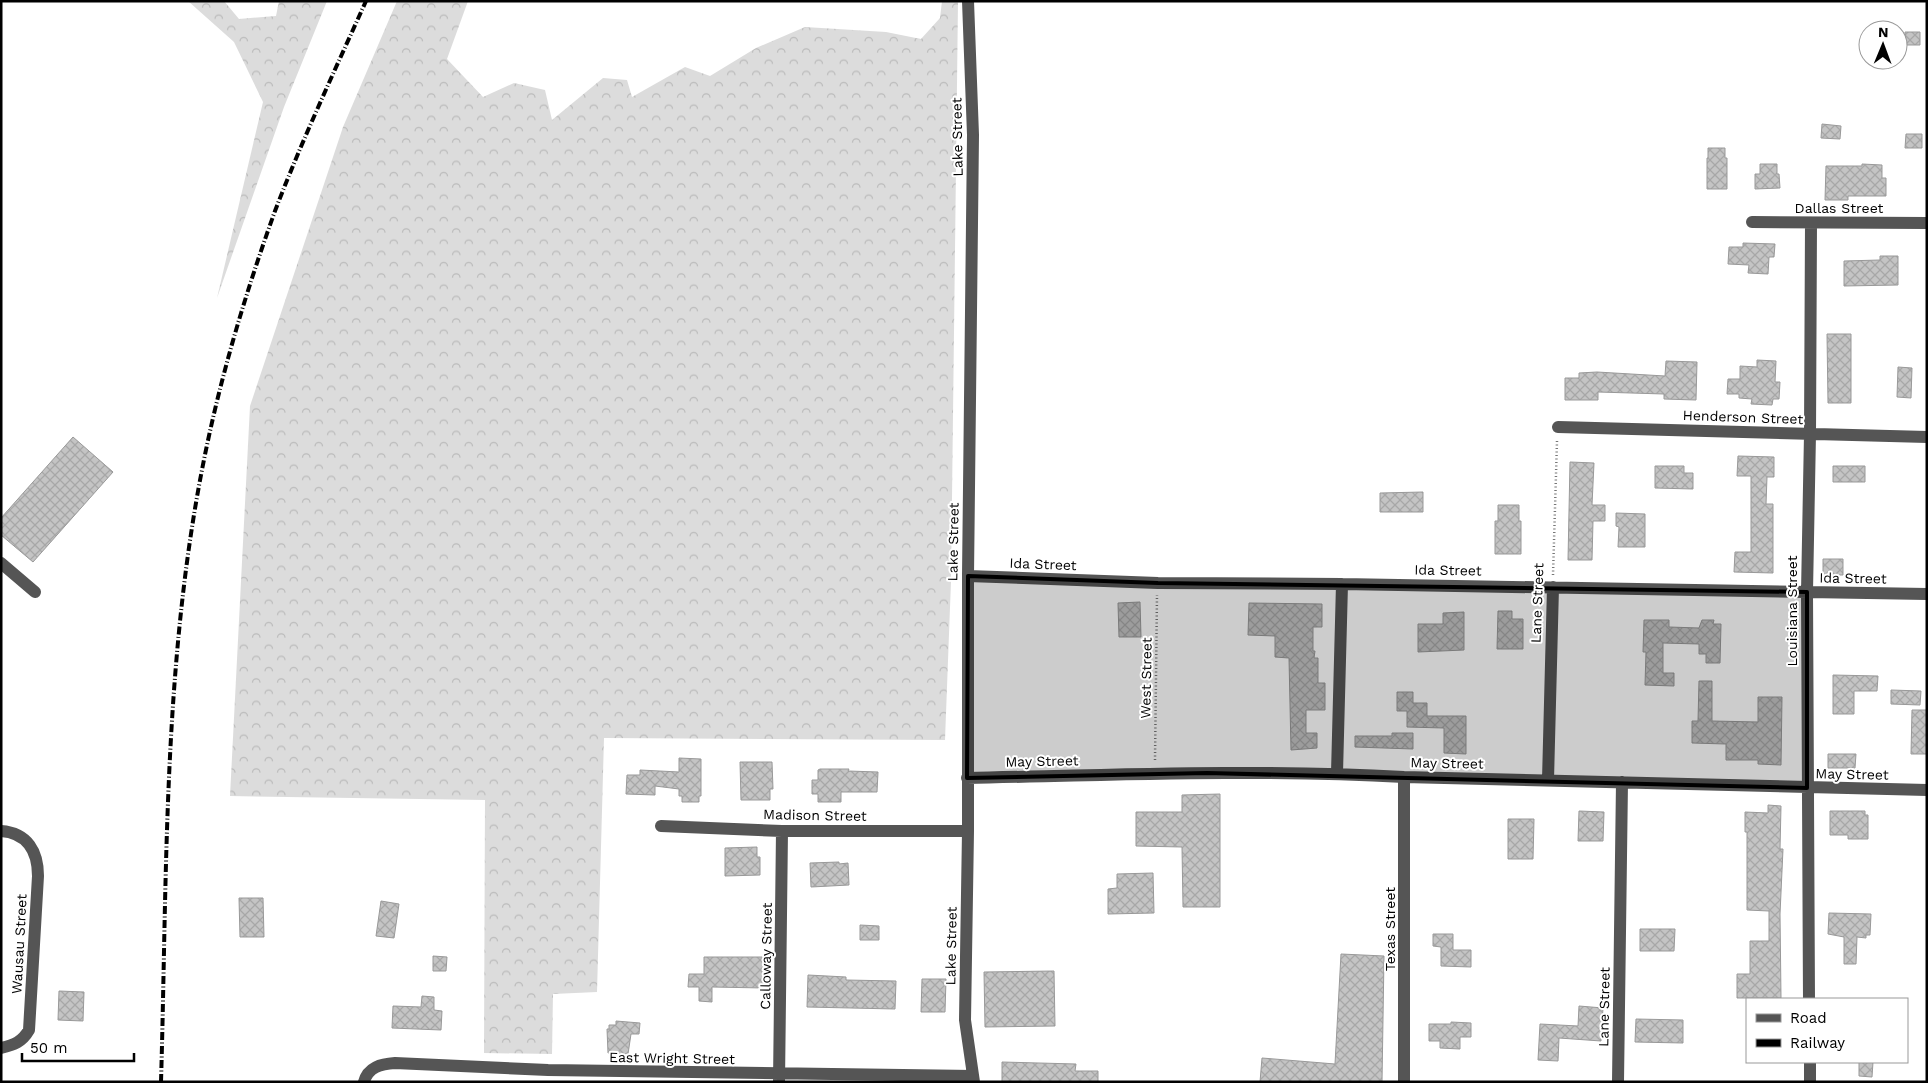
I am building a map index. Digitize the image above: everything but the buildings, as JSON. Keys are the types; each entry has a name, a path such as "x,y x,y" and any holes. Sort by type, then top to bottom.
{"street":[{"name":"Lake Street","path":"968,1 972,145 968,831 964,1020 974,1079"},
{"name":"Dallas Street","path":"1752,222 1811,224 1927,223"},
{"name":"Louisiana Street","path":"1809,998 1807,592 1811,224"},
{"name":"Henderson Street","path":"1558,427 1927,437"},
{"path":"1,563 34,592"},
{"name":"Ida Street","path":"968,576 1158,583 1553,587 1927,594"},
{"path":"1337,773 1342,584"},
{"name":"Lane Street","path":"1548,780 1553,587"},
{"name":"May Street","path":"967,778 1337,773 1404,777 1927,790"},
{"name":"Texas Street","path":"1404,777 1404,1082"},
{"name":"Lane Street","path":"1618,1082 1622,782"},
{"name":"Madison Street","path":"661,826 782,830 968,831"},
{"name":"Calloway Street","path":"779,1078 782,830"},
{"name":"Wausau Street","path":"1,832 8,832 20,837 30,845 38,861 29,1030 18,1043 1,1048"},
{"name":"East Wright Street","path":"364,1082 372,1068 382,1064 395,1063 548,1076 974,1079"},
{"path":"1810,1063 1810,1082"}],"path":[{"name":"Lane Street","path":"1553,587 1558,427"},
{"name":"West Street","path":"1154,774 1158,583"}],"highlighted area":[{"path":"968,576 1158,583 1807,592 1807,788 1207,773 967,778"}],"green space":[{"path":"188,1 224,1 239,19 276,16 279,1 327,1 284,107 217,298 263,102 234,42"},
{"path":"397,1 468,1 447,59 483,97 514,83 545,90 552,120 603,78 627,80 632,97 685,67 710,76 756,48 805,27 886,32 921,39 940,18 942,1 958,1 951,581 945,740 604,738 597,992 553,994 552,1054 484,1053 485,800 230,796 250,406 343,127"}],"railway":[{"path":"161,1082 166,853 173,701 189,550 201,475 215,408 242,309 275,211 296,158 366,1"}]}
